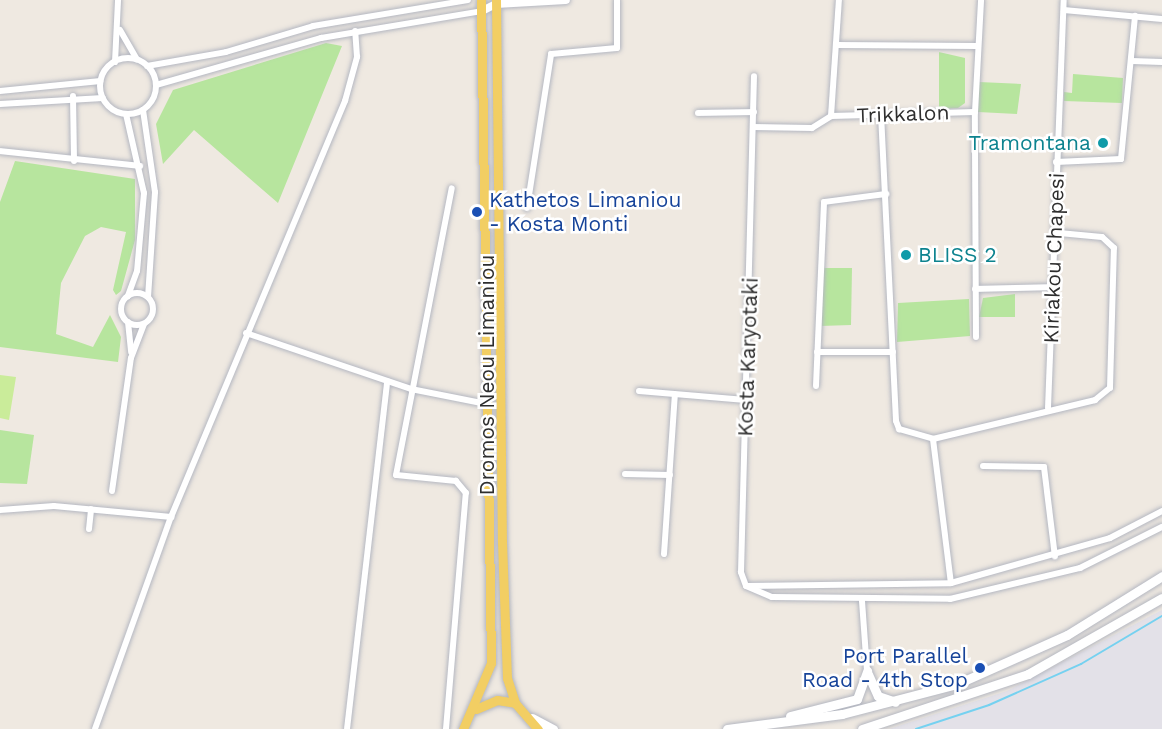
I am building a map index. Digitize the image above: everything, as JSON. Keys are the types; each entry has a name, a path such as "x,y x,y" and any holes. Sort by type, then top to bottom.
{"main road":[{"name":"Dromos Neou Limaniou","path":"464,729 474,710 491,663 481,0"},
{"name":"Dromos Neou Limaniou","path":"496,2 502,543 507,678 515,703"},
{"path":"727,729 901,702 1015,660 1162,576"},
{"path":"862,729 1028,674 1162,598"},
{"path":"867,671 878,696 901,702"},
{"path":"744,728 858,699 867,671"},
{"path":"474,710 497,700 515,703 532,717 553,729"},
{"path":"532,717 538,729"}],"street":[{"path":"103,98 101,81 115,62 120,30 118,0"},
{"path":"147,66 226,52 313,26 468,0"},
{"path":"486,0 496,2 566,0"},
{"path":"527,208 551,54 617,48 617,0"},
{"path":"753,127 812,128 831,116 839,0"},
{"path":"976,337 975,112 981,0"},
{"name":"Kiriakou Chapesi","path":"1048,408 1059,233 1056,162 1065,0"},
{"path":"112,491 131,358 144,324 153,311 148,297 155,192 143,110 156,85 355,31 482,11 496,2"},
{"path":"1064,10 1162,19"},
{"path":"1056,162 1121,159 1135,16"},
{"path":"120,30 137,60 147,66 156,85"},
{"path":"95,729 171,518 246,333 345,100 357,57 355,31"},
{"path":"836,45 978,46"},
{"path":"115,62 137,60"},
{"path":"1132,60 1162,62"},
{"name":"Kosta Karyotaki","path":"746,586 741,572 754,76"},
{"path":"0,90 101,81"},
{"path":"73,96 74,161"},
{"path":"0,104 73,96 103,98 126,114 140,166 143,232 128,296 122,310 128,322 131,358"},
{"path":"126,114 143,110"},
{"path":"699,113 754,112"},
{"name":"Trikkalon","path":"831,116 975,112"},
{"path":"881,114 896,421 899,429 933,439 1048,408 1095,400 1113,379 1114,248 1102,237 1059,233"},
{"path":"0,151 74,161 140,166"},
{"path":"446,729 466,493 456,481 396,475 411,389 452,189"},
{"path":"816,386 824,202 886,194"},
{"path":"975,289 1055,287"},
{"path":"128,296 148,297"},
{"path":"128,322 144,324"},
{"path":"246,333 411,389 487,404"},
{"path":"818,352 893,352"},
{"path":"347,729 387,381"},
{"path":"639,391 746,400"},
{"path":"664,554 675,394"},
{"path":"933,439 951,583"},
{"path":"983,466 1044,467 1055,556"},
{"path":"625,474 670,475"},
{"path":"0,510 91,509 171,518"},
{"path":"89,529 91,509"},
{"path":"746,586 951,583 1055,556 1110,538 1162,511"},
{"path":"746,586 772,597 921,602 996,591 1116,552 1162,527"},
{"path":"1110,538 1116,552"},
{"path":"862,601 867,671"}],"shaded area":[{"path":"1162,610 1162,729 889,729 1007,691"}],"green space":[{"path":"326,43 342,46 278,203 194,130 163,164 156,124 173,90"},
{"path":"939,52 965,58 965,103 958,108 939,109"},
{"path":"1073,74 1123,78 1122,103 1064,101 1064,92 1072,93"},
{"path":"979,82 1021,84 1017,114 978,112"},
{"path":"15,161 135,179 135,240 121,291 116,295 113,290 126,232 101,227 85,236 61,283 56,334 93,347 110,315 121,337 118,362 0,347 0,202"},
{"path":"821,268 852,268 851,325 820,326"},
{"path":"1015,294 1015,317 979,317 983,298"},
{"path":"969,299 970,336 897,342 898,303"},
{"path":"0,375 16,377 9,420 0,418"},
{"path":"0,430 34,435 27,484 0,483"}],"waterway":[{"path":"916,729 989,705 1081,664 1162,616"}],"place":[{"name":"Tramontana","path":"1103,143"},
{"name":"Kathetos Limaniou - Kosta Monti","path":"477,212"},
{"name":"BLISS 2","path":"906,255"},
{"name":"Port Parallel Road - 4th Stop","path":"980,668"}]}
